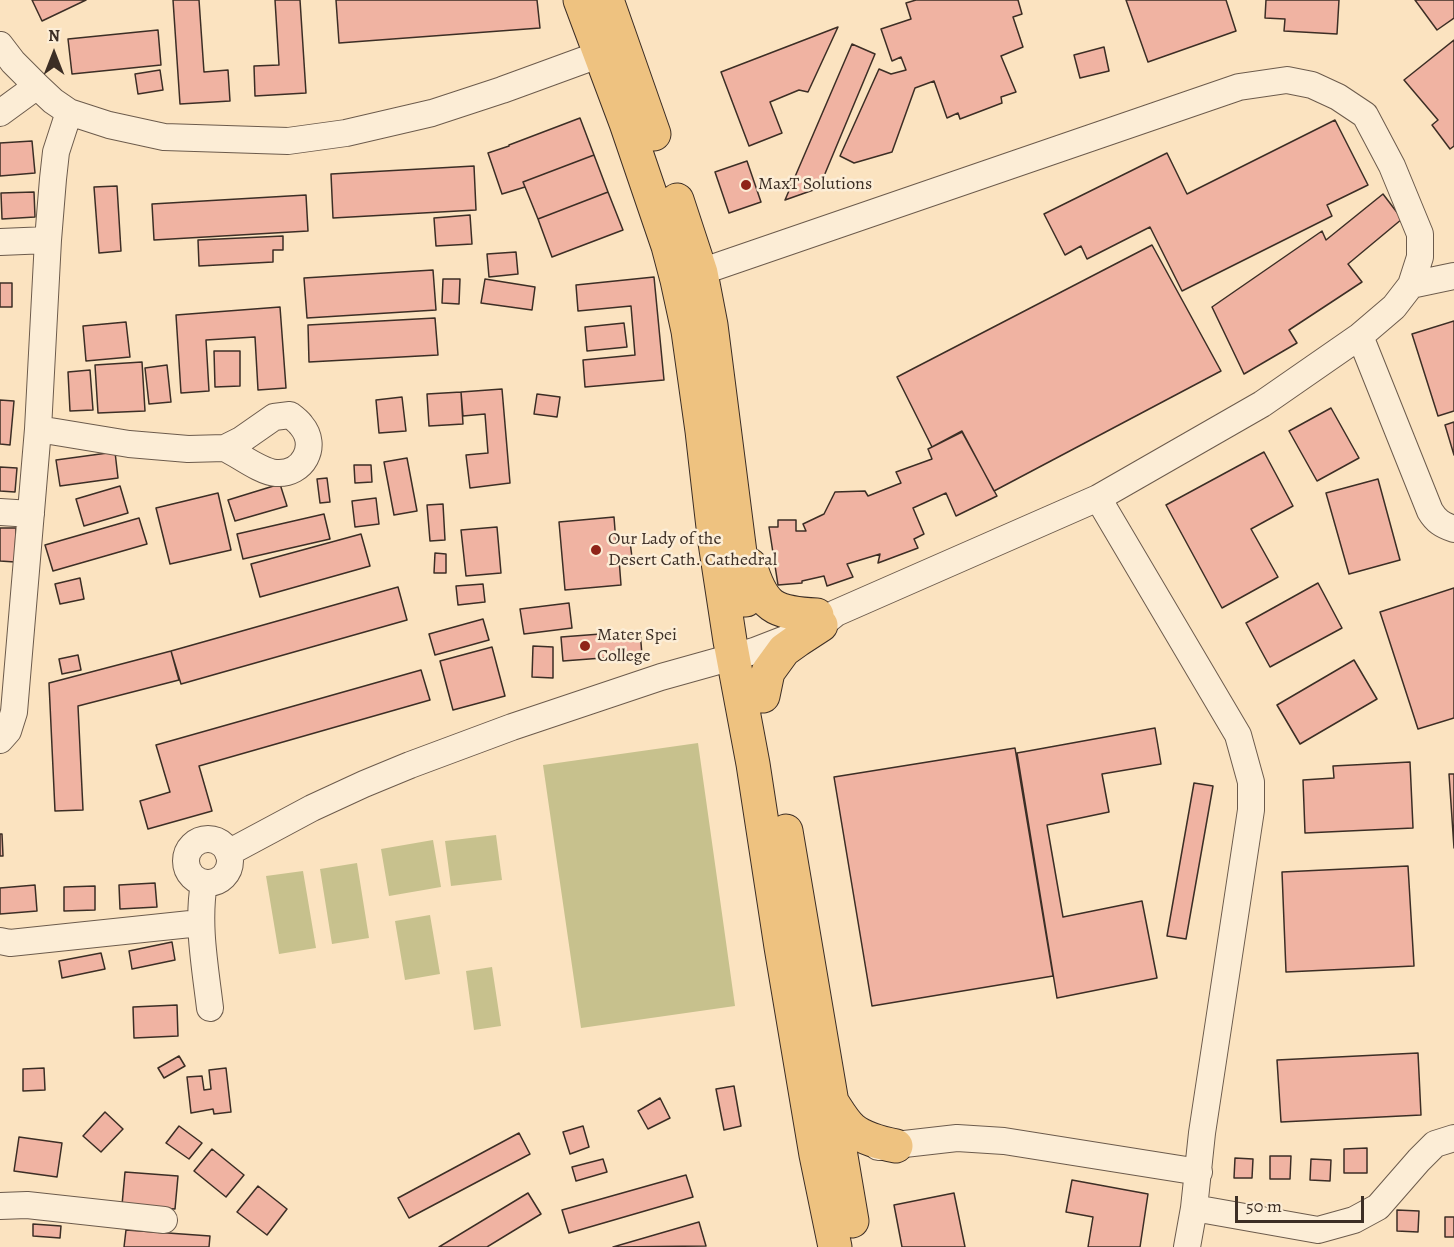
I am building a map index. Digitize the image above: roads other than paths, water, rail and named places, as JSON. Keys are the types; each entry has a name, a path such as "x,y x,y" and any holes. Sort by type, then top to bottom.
{"main road":[{"path":"579,0 612,50"},
{"path":"607,0 612,50 689,276 711,325 729,536 753,764 781,947 828,1153 835,1247"},
{"path":"729,536 748,555 764,599 785,612 825,618"},
{"path":"763,696 768,672 784,650 825,618"},
{"path":"742,646 763,696 832,1102 828,1153 848,1201 856,1247"},
{"path":"832,1102 853,1130 879,1142 896,1146"},
{"path":"848,1201 854,1179 861,1167 879,1151 896,1146"}],"street":[{"path":"0,45 37,86 69,112 109,125 164,137 288,141 346,133 432,113 612,50"},
{"path":"222,847 410,765 825,618 1098,498 1262,404 1360,336 1394,307 1411,285 1420,257 1420,234 1392,166 1365,115 1338,97 1312,85 1287,80 1239,87 689,276"},
{"path":"0,113 37,86"},
{"path":"0,740 8,731 14,712 38,429 48,240 56,152 69,112"},
{"path":"0,242 48,240"},
{"path":"1411,285 1454,276"},
{"path":"1360,336 1430,511 1436,520 1454,529"},
{"path":"38,429 129,444 188,449 225,448"},
{"path":"1098,498 1238,735 1251,782 1251,810 1187,1247"},
{"path":"0,512 31,514"},
{"path":"205,840 222,847 230,860 225,875 212,883 204,883 193,878 186,861 194,844 205,840"},
{"path":"204,883 200,923 210,1008"},
{"path":"0,941 10,943 200,923"},
{"path":"828,1153 957,1138 1004,1141 1199,1172"},
{"path":"1194,1208 1317,1239 1378,1207 1435,1144 1454,1138"},
{"path":"0,1206 27,1205 164,1220"}],"place":[{"name":"MaxT Solutions","path":"746,185"},
{"name":"Our Lady of the Desert Cath. Cathedral","path":"596,550"},
{"name":"Mater Spei College","path":"585,646"}]}
